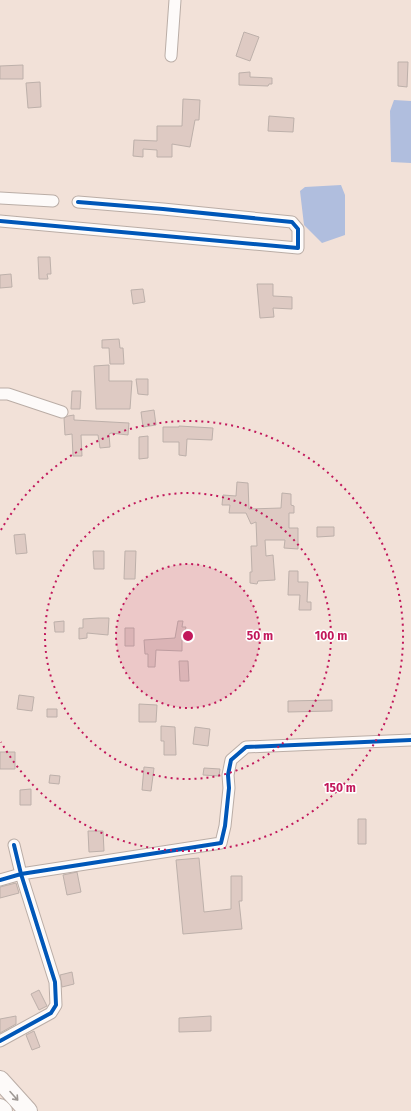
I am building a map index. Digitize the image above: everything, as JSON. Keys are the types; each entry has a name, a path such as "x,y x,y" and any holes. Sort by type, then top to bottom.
{"highway":[{"path":"0,1080 28,1111"},
{"path":"0,1108 3,1111"}],"street":[{"path":"170,56 175,0"},
{"path":"0,198 53,201"},
{"path":"0,221 298,248 298,228 292,222 78,202"},
{"path":"0,394 8,394 62,412"},
{"path":"0,880 21,874 221,843 225,826 229,788 228,775 231,760 246,747 411,740"},
{"path":"0,1041 51,1013 56,1005 55,982 21,874 14,845"}],"water":[{"path":"394,100 411,101 411,163 391,162 390,111"},
{"path":"341,185 345,195 345,235 322,243 304,225 300,191 305,187"}],"building":[{"path":"244,32 259,37 250,61 236,56"},
{"path":"398,62 408,62 407,87 398,86"},
{"path":"23,65 23,79 0,79 0,66"},
{"path":"250,72 250,77 272,78 272,84 269,84 268,86 239,85 239,73"},
{"path":"40,82 41,107 28,108 26,83"},
{"path":"183,99 200,100 199,120 195,120 190,147 172,144 172,157 157,157 157,150 143,149 143,157 133,156 134,140 157,141 157,126 182,126"},
{"path":"269,116 294,118 293,132 268,131"},
{"path":"38,257 50,257 51,274 47,274 48,279 39,279"},
{"path":"11,274 12,287 0,288 0,275"},
{"path":"257,284 273,284 273,296 292,297 292,309 273,308 274,317 260,318"},
{"path":"143,289 145,302 133,304 131,290"},
{"path":"119,339 120,348 123,348 124,364 110,364 109,348 102,348 102,340"},
{"path":"109,365 109,381 132,381 130,409 96,409 94,366"},
{"path":"136,379 148,379 148,395 138,394"},
{"path":"72,391 81,391 80,409 71,409"},
{"path":"154,410 156,425 143,427 141,412"},
{"path":"74,415 74,420 129,423 128,435 111,433 109,434 110,447 100,448 98,435 81,435 82,456 73,456 72,434 65,435 64,418"},
{"path":"179,426 213,428 212,440 187,439 186,456 179,455 179,442 163,442 163,427"},
{"path":"148,436 148,458 139,459 139,437"},
{"path":"237,482 248,483 249,509 281,508 282,493 291,494 291,505 294,506 294,513 289,513 289,528 298,528 298,549 284,548 285,540 265,540 266,556 273,555 275,580 258,581 257,584 250,583 250,572 252,572 251,546 257,546 256,522 251,524 246,513 229,513 230,505 222,505 223,495 236,496"},
{"path":"317,527 334,527 334,536 317,537"},
{"path":"25,534 27,553 16,554 14,535"},
{"path":"93,551 104,551 104,569 94,569"},
{"path":"125,551 136,551 135,579 124,579"},
{"path":"289,571 298,571 298,582 308,582 307,602 311,602 311,610 299,610 300,595 288,595"},
{"path":"109,618 108,635 87,633 87,638 79,639 79,628 83,628 83,619"},
{"path":"64,621 64,632 55,632 54,622"},
{"path":"178,621 183,621 182,627 186,627 182,640 182,651 156,650 155,667 148,667 148,654 145,654 144,640 175,638"},
{"path":"125,628 134,628 134,646 125,646"},
{"path":"179,661 188,661 189,681 180,681"},
{"path":"19,695 34,697 32,711 17,709"},
{"path":"332,700 332,711 288,712 288,701"},
{"path":"139,704 157,705 156,722 139,722"},
{"path":"47,709 57,709 57,717 47,717"},
{"path":"161,726 175,727 176,755 164,755 164,741 161,741"},
{"path":"195,727 210,729 208,746 193,744"},
{"path":"0,752 15,752 15,769 0,769"},
{"path":"144,767 154,768 151,791 142,790"},
{"path":"204,768 220,769 219,776 203,775"},
{"path":"50,775 60,776 59,784 49,783"},
{"path":"31,789 31,805 20,805 20,790"},
{"path":"358,819 366,819 366,844 358,844"},
{"path":"88,831 103,831 104,851 89,852"},
{"path":"199,858 204,912 231,909 231,876 242,876 242,901 239,901 242,929 183,934 176,860"},
{"path":"77,872 81,892 67,895 63,875"},
{"path":"16,883 19,893 0,898 0,887"},
{"path":"72,972 74,984 62,987 60,975"},
{"path":"39,990 47,1006 39,1010 31,994"},
{"path":"16,1016 16,1024 0,1033 0,1019"},
{"path":"211,1016 211,1031 179,1032 179,1018"},
{"path":"34,1031 40,1047 32,1050 26,1035"}],"cycle path":[{"path":"0,221 298,248 298,229 292,222 78,202"},
{"path":"0,880 21,874 221,843 225,826 229,788 228,775 231,760 246,747 411,740"},
{"path":"0,1041 51,1013 56,1005 55,982 21,874 14,845"}]}
